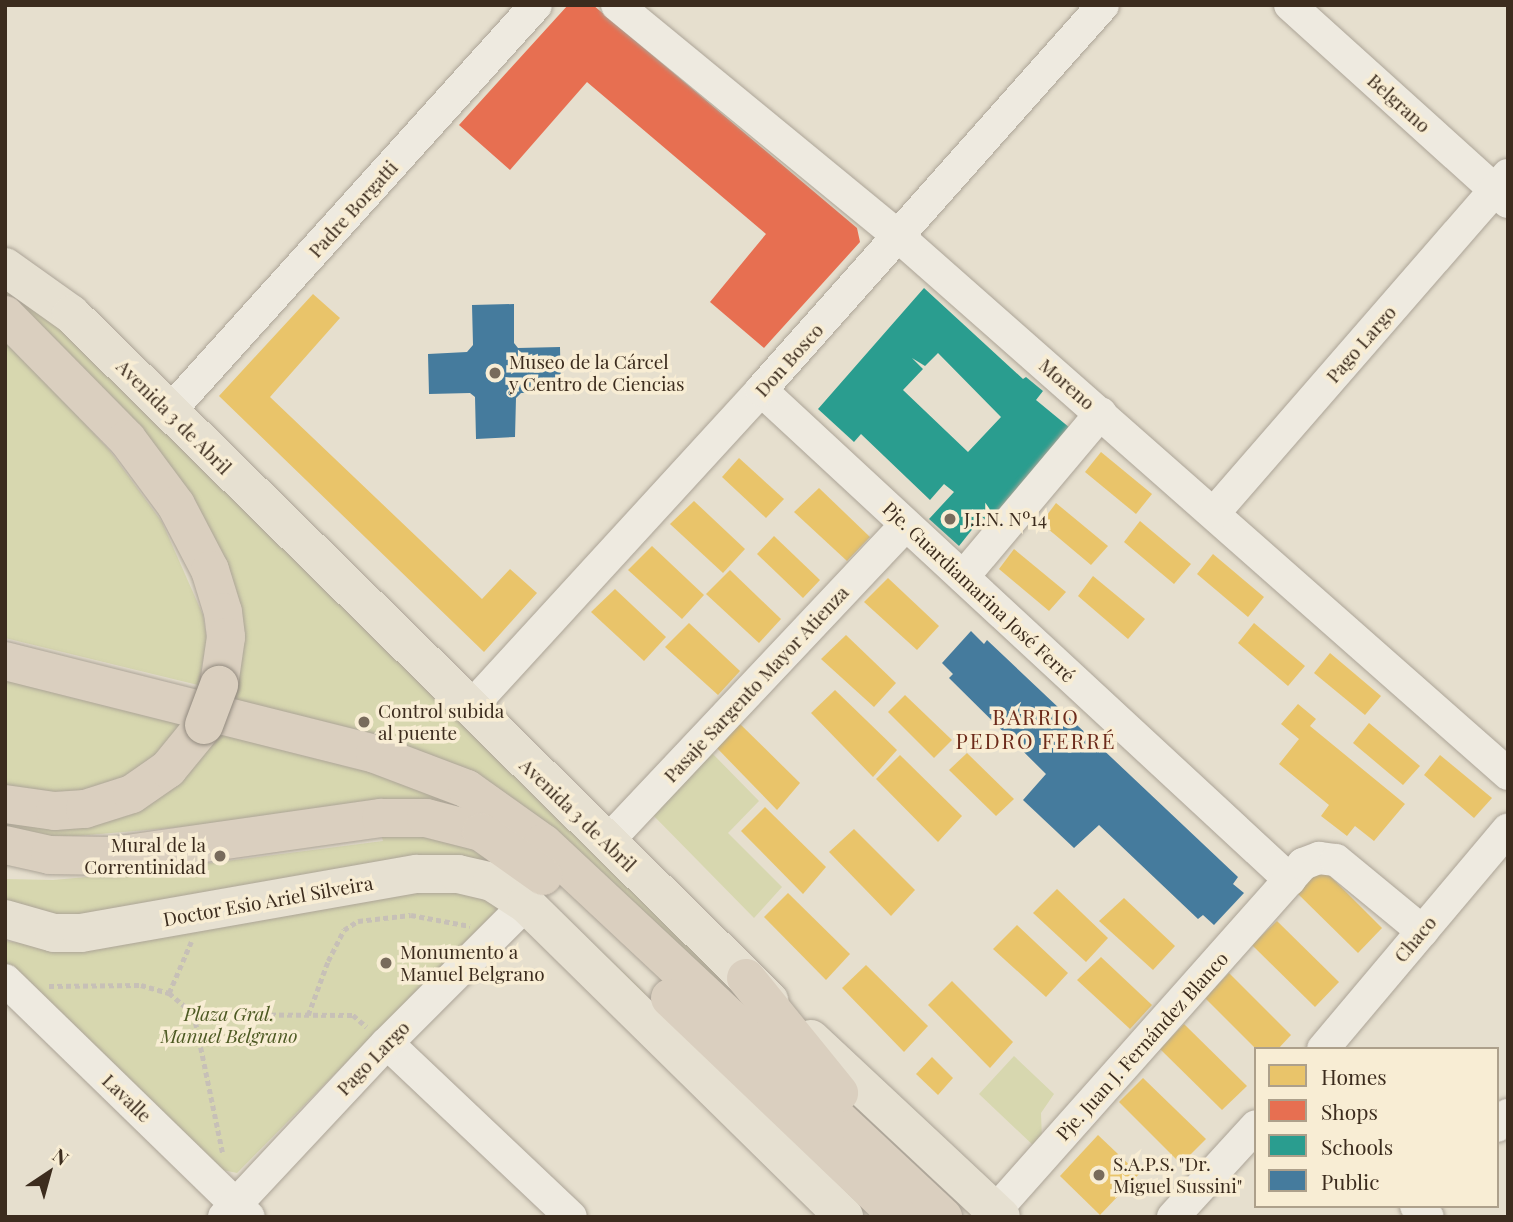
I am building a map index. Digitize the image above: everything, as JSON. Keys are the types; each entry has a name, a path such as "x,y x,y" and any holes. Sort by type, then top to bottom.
{"highway":[{"path":"5,315 127,439 176,505 210,569 223,612 226,637 219,685 204,725 168,769 132,794 107,804 65,810 5,804"},
{"path":"5,661 375,754 467,789 543,843 943,1217"},
{"path":"5,845 50,855 113,856 381,818 450,822 481,832 516,853 899,1217"},
{"path":"648,977 708,1054 861,1217"},
{"path":"746,978 849,1105 985,1215"}],"main road":[{"name":"Avenida 3 de Abril","path":"5,267 71,314 606,844 746,978"},
{"name":"Doctor Esio Ariel Silveira","path":"5,919 54,933 81,933 440,873 492,882 526,904"},
{"path":"526,904 844,1217"}],"street":[{"name":"Padre Borgatti","path":"169,412 536,5"},
{"name":"Moreno","path":"617,5 899,237 1508,774"},
{"name":"Don Bosco","path":"469,709 899,237 1103,5"},
{"name":"Belgrano","path":"1290,5 1503,189"},
{"name":"Pago Largo","path":"1214,513 1503,189"},
{"name":"Pje. Guardiamarina José Ferré","path":"761,390 1290,880"},
{"path":"963,577 1101,413"},
{"name":"Pasaje Sargento Mayor Atienza","path":"606,844 906,525"},
{"name":"Chaco","path":"1324,1047 1508,829"},
{"path":"1290,880 1304,864 1319,858 1336,860 1422,931"},
{"name":"Pje. Juan J. Fernández Blanco","path":"985,1215 1290,880"},
{"name":"Pago Largo","path":"236,1212 387,1043 526,904"},
{"name":"Lavalle","path":"13,987 236,1212"},
{"path":"387,1043 571,1217"},
{"path":"1173,1217 1254,1128"}],"path":[{"path":"308,1015 327,961 344,930 358,921 411,915 498,932"},
{"path":"169,993 194,934"},
{"path":"13,987 141,985 169,993 194,1014 236,1212"},
{"path":"194,1014 353,1015 387,1043"}],"green space":[{"path":"5,280 36,298 775,1027 846,1109 537,830 223,711 239,615 5,308"},
{"path":"5,337 110,451 162,522 203,615 207,640 198,685 5,638"},
{"path":"5,676 186,724 158,755 111,785 74,796 5,787"},
{"path":"219,724 395,767 501,820 369,811 76,836 43,837 5,830 5,814 45,821"},
{"path":"710,751 759,801 728,833 782,887 754,918 649,811"},
{"path":"380,831 451,835 527,880 642,990 713,1073 483,872 118,920 5,914 5,879 53,880 132,873 383,841"},
{"name":"Plaza Gral. Manuel Belgrano","path":"451,879 501,906 237,1173 218,1169 5,963 5,941 27,944"},
{"path":"1014,1056 1054,1094 1041,1113 1042,1140 1035,1147 979,1094"}],"building: Homes":[{"path":"313,294 340,318 270,397 482,599 510,569 537,593 484,652 219,396"},
{"path":"1101,452 1152,494 1136,514 1085,472"},
{"path":"739,458 784,499 766,518 722,477"},
{"path":"819,488 870,537 847,561 794,512"},
{"path":"694,501 745,549 723,573 670,524"},
{"path":"1056,503 1108,546 1091,565 1041,523"},
{"path":"1140,521 1191,564 1174,584 1124,542"},
{"path":"774,536 820,580 803,598 757,554"},
{"path":"652,546 704,595 682,619 628,570"},
{"path":"1014,549 1066,592 1049,611 999,569"},
{"path":"1213,554 1264,597 1248,617 1197,574"},
{"path":"730,570 781,619 759,643 706,594"},
{"path":"1093,576 1145,619 1128,639 1078,596"},
{"path":"888,578 939,626 917,650 864,602"},
{"path":"615,589 666,637 644,661 591,612"},
{"path":"689,623 740,671 718,695 665,647"},
{"path":"1254,623 1305,666 1288,686 1238,643"},
{"path":"846,635 896,683 874,707 821,659"},
{"path":"1330,653 1381,696 1365,715 1314,673"},
{"path":"835,690 897,750 873,777 811,713"},
{"path":"905,695 952,740 934,758 888,712"},
{"path":"1298,704 1316,719 1310,726 1405,804 1374,841 1355,826 1347,836 1321,816 1329,805 1279,764 1299,739 1281,724"},
{"path":"739,723 800,783 777,810 715,746"},
{"path":"1369,723 1420,766 1403,785 1353,743"},
{"path":"967,753 1014,799 996,816 949,770"},
{"path":"900,755 962,816 938,842 876,779"},
{"path":"1440,755 1492,798 1474,818 1424,775"},
{"path":"765,807 826,867 803,894 741,831"},
{"path":"854,829 915,890 891,916 829,852"},
{"path":"1320,866 1382,928 1358,953 1295,891"},
{"path":"1057,889 1108,938 1086,962 1033,913"},
{"path":"788,893 850,954 826,980 764,917"},
{"path":"1124,898 1175,946 1153,970 1099,921"},
{"path":"1277,921 1339,982 1315,1007 1252,945"},
{"path":"1017,925 1068,973 1046,997 993,949"},
{"path":"1101,957 1152,1005 1130,1029 1077,980"},
{"path":"866,965 928,1026 904,1052 842,988"},
{"path":"1229,973 1291,1035 1280,1047 1254,1047 1205,998"},
{"path":"952,981 1013,1042 990,1068 928,1005"},
{"path":"1184,1024 1247,1086 1222,1110 1160,1049"},
{"path":"932,1057 953,1078 938,1095 916,1074"},
{"path":"1143,1078 1206,1139 1181,1164 1119,1102"},
{"name":"S.A.P.S. \"Dr. Miguel Sussini\"","path":"1098,1135 1139,1174 1100,1215 1060,1176"}],"building: Shops":[{"path":"568,5 593,5 857,228 860,242 764,348 710,302 766,234 587,82 510,170 459,125"}],"building: Schools":[{"path":"924,288 1023,379 1026,377 1043,391 1036,400 1070,428 988,522 982,517 959,546 929,519 954,492 944,484 930,500 861,434 854,442 818,409","holes":["938,353 1001,417 968,452 903,390 923,369 912,358 925,366"]}],"building: Public":[{"name":"Museo de la Cárcel y Centro de Ciencias","path":"514,304 514,343 518,348 560,347 561,393 521,393 516,398 515,437 476,439 475,397 470,393 429,394 428,354 467,352 473,345 472,305"},
{"path":"971,631 984,644 987,640 1238,877 1233,884 1244,893 1214,925 1203,915 1198,919 1099,825 1074,848 1023,800 1046,774 949,678 953,674 942,663"}],"place":[{"name":"Museo de la Cárcel y Centro de Ciencias","path":"495,373"},
{"name":"J.I.N. Nº14","path":"950,519"},
{"name":"Control subida al puente","path":"364,722"},
{"name":"Mural de la Correntinidad","path":"220,856"},
{"name":"Monumento a Manuel Belgrano","path":"386,963"},
{"name":"S.A.P.S. \"Dr. Miguel Sussini\"","path":"1099,1175"}],"district":[{"name":"BARRIO PEDRO FERRÉ","path":"1036,728"}]}
